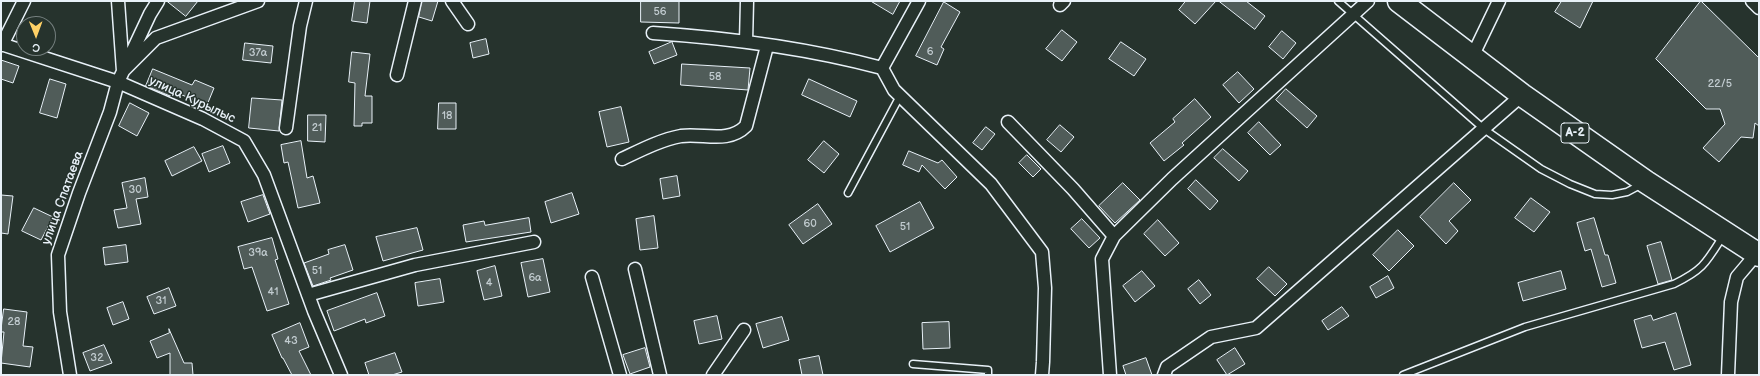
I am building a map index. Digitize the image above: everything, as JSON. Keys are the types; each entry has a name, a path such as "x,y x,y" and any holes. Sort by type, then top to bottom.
{"highway":[{"name":"A-2","path":"1399,1 1522,95 1646,182 1758,253"}],"street":[{"path":"2,44 24,1"},
{"path":"118,1 124,71"},
{"path":"124,71 150,14 158,1"},
{"path":"124,71 156,38 258,1"},
{"path":"286,128 300,26 306,1"},
{"path":"397,75 415,1"},
{"path":"452,1 468,24"},
{"path":"746,42 747,1"},
{"path":"882,68 919,1"},
{"path":"1110,375 1102,259 1114,236 1172,179 1368,1"},
{"path":"1472,57 1499,1"},
{"path":"1752,1 1759,8"},
{"path":"653,32 704,36 836,56 882,68 894,90 991,184 1042,252 1045,288 1042,375"},
{"name":"улица Курылыс","path":"2,44 118,82 203,119 244,141 264,175 308,295 340,375"},
{"path":"622,159 659,142 682,136 727,136 739,133 746,126 767,46"},
{"name":"улица Спатаева","path":"70,375 60,312 58,255 79,193 110,112 118,82 124,71"},
{"path":"1164,375 1167,367 1211,337 1256,328 1522,95"},
{"path":"1008,122 1073,189 1114,236"},
{"path":"308,295 415,265 534,242"},
{"path":"1728,375 1731,302 1737,277 1758,253"},
{"path":"635,269 660,375"},
{"path":"592,278 620,375"},
{"path":"713,375 744,330"}],"lane":[{"path":"1338,1 1484,129 1541,169 1570,184 1595,194 1612,195 1627,192 1646,182"},
{"path":"848,193 900,96"},
{"path":"1403,375 1525,327 1674,284 1692,275 1706,264 1725,233"},
{"path":"913,364 988,370 988,375"}],"building":[{"path":"167,1 198,1 186,16"},
{"path":"355,1 370,1 367,23 352,21"},
{"path":"422,1 438,1 432,21 419,17"},
{"path":"641,1 679,1 679,23 641,22"},
{"path":"871,1 900,1 893,14"},
{"path":"1186,1 1216,1 1195,24 1179,10"},
{"path":"1219,1 1246,1 1265,16 1255,29"},
{"path":"1562,1 1593,1 1580,28 1555,12"},
{"path":"1701,1 1759,58 1759,126 1755,123 1753,138 1741,137 1719,162 1703,148 1725,124 1720,109 1706,109 1656,59"},
{"path":"944,2 960,12 941,47 944,49 937,65 916,56"},
{"path":"1062,30 1077,42 1062,61 1046,49"},
{"path":"1282,31 1296,43 1283,59 1269,47"},
{"path":"486,39 489,54 473,58 470,43"},
{"path":"672,42 677,55 654,64 649,52"},
{"path":"1121,42 1146,59 1134,76 1109,59"},
{"path":"245,43 273,46 271,63 243,60"},
{"path":"352,52 370,54 365,96 372,96 372,123 362,123 362,126 354,126 355,83 349,82"},
{"path":"1,60 19,66 13,83 1,79"},
{"path":"682,64 750,68 748,90 681,85"},
{"path":"153,69 192,85 195,80 214,88 207,105 172,91 170,96 146,86"},
{"path":"1238,72 1254,89 1239,103 1223,85"},
{"path":"50,79 66,84 57,118 40,113"},
{"path":"809,79 857,101 850,117 802,95"},
{"path":"1286,89 1317,116 1307,128 1276,100"},
{"path":"252,98 282,100 279,131 249,128"},
{"path":"1195,99 1211,117 1182,143 1184,145 1164,161 1150,143 1175,122 1173,119"},
{"path":"130,103 149,113 137,136 119,126"},
{"path":"439,103 456,103 456,129 438,129"},
{"path":"621,107 629,142 607,147 599,112"},
{"path":"308,115 326,115 325,142 308,141"},
{"path":"1259,122 1281,145 1270,155 1248,133"},
{"path":"1060,125 1074,137 1061,152 1047,140"},
{"path":"986,127 995,134 982,150 973,143"},
{"path":"301,141 307,178 313,176 320,203 298,208 288,162 284,163 281,145"},
{"path":"824,141 839,154 824,173 808,160"},
{"path":"223,146 230,163 209,172 202,154"},
{"path":"194,147 202,161 172,176 165,161"},
{"path":"1223,149 1248,171 1239,181 1214,158"},
{"path":"909,151 938,163 942,160 957,177 945,189 922,165 919,172 903,165"},
{"path":"1027,155 1041,169 1033,177 1019,163"},
{"path":"677,176 680,196 663,199 660,179"},
{"path":"145,178 148,197 136,199 141,224 118,228 114,210 127,208 122,183"},
{"path":"1196,180 1218,201 1210,210 1188,189"},
{"path":"1123,183 1140,200 1115,223 1099,206"},
{"path":"1454,183 1471,200 1449,221 1458,231 1446,244 1420,217"},
{"path":"572,193 579,214 551,223 545,202"},
{"path":"1,195 13,196 8,234 1,233"},
{"path":"263,195 270,214 248,222 241,202"},
{"path":"1531,198 1550,212 1534,232 1515,218"},
{"path":"920,202 934,228 890,252 876,226"},
{"path":"818,204 832,224 803,244 789,225"},
{"path":"34,208 53,217 41,240 22,231"},
{"path":"654,216 658,248 640,250 636,219"},
{"path":"529,218 531,232 466,242 463,225 484,221 485,225"},
{"path":"1594,218 1605,255 1608,255 1616,283 1602,287 1591,249 1585,251 1577,223"},
{"path":"1082,219 1100,238 1089,248 1071,229"},
{"path":"1158,220 1179,243 1165,256 1144,234"},
{"path":"417,228 423,250 383,261 376,237"},
{"path":"1398,230 1414,246 1389,271 1373,255"},
{"path":"272,238 278,259 275,260 289,304 267,311 252,267 244,269 238,247"},
{"path":"1661,242 1672,280 1658,284 1647,246"},
{"path":"126,245 128,262 105,265 103,248"},
{"path":"345,245 353,270 313,286 304,263 329,254 328,250"},
{"path":"543,259 550,292 528,297 521,263"},
{"path":"495,266 502,296 484,300 477,271"},
{"path":"1269,267 1287,284 1275,296 1257,279"},
{"path":"1142,271 1155,286 1135,302 1123,286"},
{"path":"1561,271 1566,289 1523,301 1518,283"},
{"path":"1388,276 1394,288 1376,298 1370,287"},
{"path":"440,279 444,302 418,306 415,283"},
{"path":"1199,280 1211,295 1200,304 1188,289"},
{"path":"169,288 176,306 154,314 147,297"},
{"path":"377,293 385,316 366,323 365,319 334,331 327,311"},
{"path":"123,302 129,319 113,325 107,308"},
{"path":"1342,307 1349,316 1328,330 1322,321"},
{"path":"4,309 27,312 23,346 33,347 30,367 1,363 4,332 1,332"},
{"path":"1676,313 1691,365 1674,370 1665,342 1642,348 1634,320 1651,315 1653,320"},
{"path":"717,316 722,339 699,344 694,321"},
{"path":"782,317 789,340 763,348 756,324"},
{"path":"949,322 950,348 923,349 922,323"},
{"path":"300,323 309,347 299,351 311,375 292,375 282,358 272,335"},
{"path":"169,329 184,363 192,363 193,375 170,375 170,353 157,358 150,341 169,333"},
{"path":"104,345 112,363 90,371 83,353"},
{"path":"645,348 650,367 630,374 623,355"},
{"path":"1235,348 1245,364 1227,375 1217,360"},
{"path":"395,353 402,372 392,375 369,375 365,363"},
{"path":"819,356 823,375 802,375 799,360"},
{"path":"1146,358 1152,375 1126,375 1123,366"}]}
